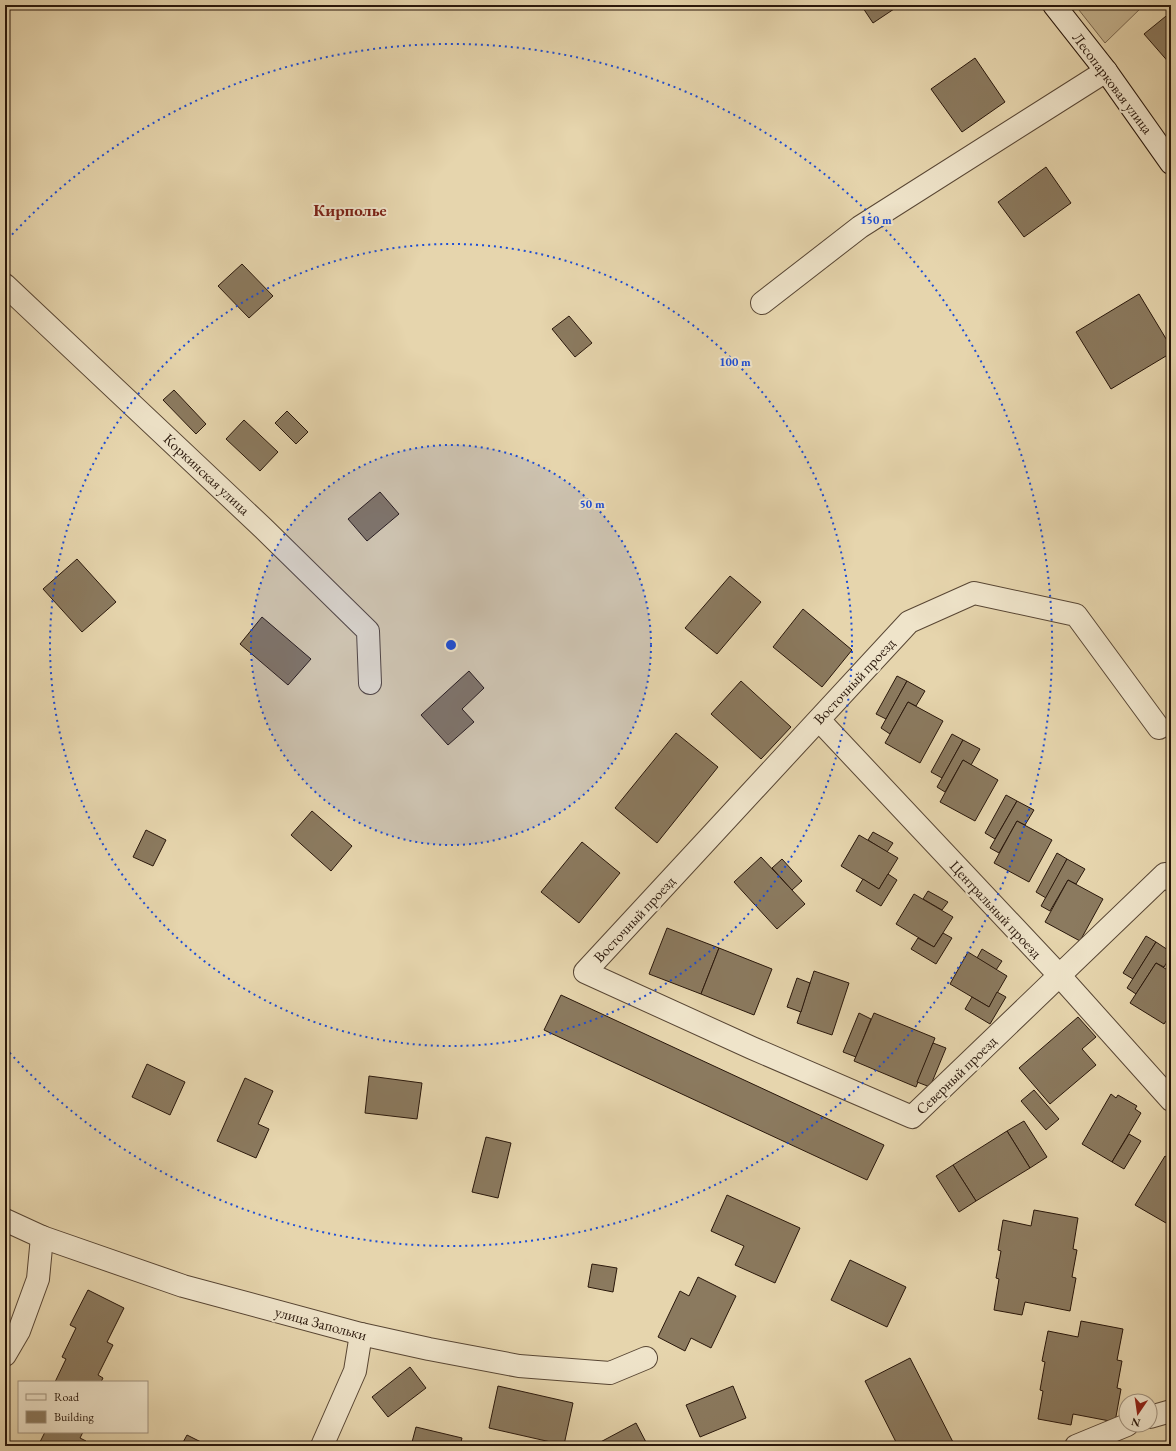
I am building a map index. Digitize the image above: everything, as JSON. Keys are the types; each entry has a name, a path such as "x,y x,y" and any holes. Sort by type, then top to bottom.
{"street":[{"name":"Лесопарковая улица","path":"1054,5 1106,71 1171,162"},
{"path":"762,302 860,227 1106,71"},
{"name":"Коркинская улица","path":"5,285 263,528 368,631 370,683"},
{"name":"Восточный проезд","path":"585,972 909,622 974,593 1076,615 1159,728"},
{"name":"Центральный проезд","path":"819,720 1059,975 1171,1100"},
{"name":"Северный проезд","path":"585,972 752,1048 912,1117 1165,874 1171,880"},
{"name":"улица Запольки","path":"5,1220 42,1237 183,1286 361,1334 519,1366 610,1373 646,1358"},
{"path":"5,1355 18,1331 38,1279 42,1237"},
{"path":"322,1446 355,1371 361,1334"},
{"path":"1158,1415 1171,1411"},
{"path":"1076,1446 1118,1429"}],"shaded area":[{"path":"1075,5 1144,5 1105,43"}],"building":[{"path":"861,5 900,5 873,23"},
{"path":"1171,12 1171,65 1144,34"},
{"path":"975,58 1005,102 962,132 931,89"},
{"path":"1046,167 1071,203 1024,237 998,202"},
{"path":"242,264 273,296 249,318 218,286"},
{"path":"1139,294 1171,347 1171,353 1111,389 1076,332"},
{"path":"569,316 592,343 575,357 552,329"},
{"path":"174,390 206,424 196,434 163,400"},
{"path":"287,411 308,432 296,444 275,423"},
{"path":"244,420 278,452 260,471 226,439"},
{"path":"380,492 399,514 367,541 348,519"},
{"path":"77,559 116,602 82,632 43,589"},
{"path":"730,576 761,602 717,654 685,628"},
{"path":"803,609 852,650 822,687 773,647"},
{"path":"262,617 311,659 288,685 240,644"},
{"path":"469,671 484,688 462,709 474,722 448,745 421,715"},
{"path":"897,676 907,681 886,719 876,714"},
{"path":"741,681 791,727 761,759 711,714"},
{"path":"907,681 925,691 916,706 908,702 890,734 881,728"},
{"path":"908,702 943,721 920,763 885,743"},
{"path":"676,733 718,767 657,843 615,808"},
{"path":"952,734 963,740 942,778 931,772"},
{"path":"963,740 980,749 971,765 963,760 945,792 937,787"},
{"path":"963,760 998,780 975,821 940,802"},
{"path":"1006,795 1017,801 995,839 985,833"},
{"path":"1017,801 1034,810 1025,825 1017,821 999,853 990,848"},
{"path":"312,811 352,846 331,871 291,835"},
{"path":"1017,821 1052,840 1029,882 994,863"},
{"path":"146,830 166,840 153,866 133,857"},
{"path":"873,832 893,843 887,852 868,840"},
{"path":"859,835 898,858 879,889 841,866"},
{"path":"582,842 620,873 579,923 541,892"},
{"path":"1057,853 1067,859 1046,898 1036,892"},
{"path":"761,857 805,904 777,929 734,882"},
{"path":"782,859 802,881 792,890 772,868"},
{"path":"1067,859 1085,869 1076,884 1068,880 1050,911 1041,906"},
{"path":"888,874 897,880 881,906 856,891 863,879 879,889"},
{"path":"1068,880 1103,899 1080,941 1045,922"},
{"path":"928,891 948,902 942,910 923,899"},
{"path":"914,894 953,917 934,947 896,924"},
{"path":"667,928 719,948 701,994 649,974"},
{"path":"943,933 952,938 936,964 911,949 918,938 934,947"},
{"path":"1146,936 1156,942 1133,979 1123,973"},
{"path":"1156,942 1171,952 1171,956 1164,967 1156,963 1136,994 1127,988"},
{"path":"719,948 772,969 754,1015 701,994"},
{"path":"982,949 1002,961 996,970 977,958"},
{"path":"968,952 1007,976 989,1007 950,984"},
{"path":"1156,963 1171,972 1171,1014 1164,1024 1130,1003"},
{"path":"814,971 849,983 832,1035 797,1023"},
{"path":"797,978 810,983 801,1012 787,1007"},
{"path":"997,992 1006,997 990,1024 965,1009 972,997 989,1007"},
{"path":"561,995 884,1145 867,1180 544,1030"},
{"path":"859,1013 871,1019 856,1057 843,1052"},
{"path":"874,1013 935,1038 916,1087 854,1061"},
{"path":"1078,1017 1096,1037 1082,1049 1096,1065 1050,1104 1019,1068"},
{"path":"933,1043 946,1048 930,1087 917,1082"},
{"path":"147,1064 185,1082 170,1115 132,1097"},
{"path":"369,1076 422,1083 417,1119 365,1113"},
{"path":"245,1078 273,1091 258,1124 269,1129 256,1158 217,1141"},
{"path":"1034,1090 1059,1119 1046,1130 1021,1101"},
{"path":"1111,1094 1116,1098 1118,1095 1137,1106 1135,1109 1141,1113 1112,1162 1082,1144"},
{"path":"1024,1121 1047,1157 1030,1168 1007,1131"},
{"path":"1007,1131 1030,1168 976,1201 953,1165"},
{"path":"1129,1134 1141,1141 1124,1169 1112,1162"},
{"path":"486,1137 511,1143 498,1198 472,1192"},
{"path":"1165,1156 1170,1159 1171,1158 1171,1214 1166,1223 1135,1205"},
{"path":"953,1165 976,1201 959,1212 936,1176"},
{"path":"727,1195 800,1228 775,1283 735,1265 744,1246 711,1231"},
{"path":"1034,1210 1078,1218 1073,1249 1077,1250 1072,1277 1076,1278 1070,1311 1025,1302 1022,1315 994,1310 999,1279 996,1278 1001,1251 998,1250 1003,1220 1031,1226"},
{"path":"850,1260 906,1287 887,1327 831,1300"},
{"path":"592,1264 617,1268 613,1292 588,1287"},
{"path":"698,1277 736,1296 711,1348 691,1338 685,1351 658,1337 680,1291 689,1296"},
{"path":"88,1290 124,1308 107,1342 113,1345 98,1375 103,1378 102,1381 55,1381 66,1359 62,1357 76,1328 70,1325"},
{"path":"1081,1321 1123,1329 1117,1360 1122,1361 1117,1388 1121,1389 1120,1393 1118,1393 1118,1406 1115,1422 1073,1414 1071,1425 1038,1419 1043,1391 1040,1390 1045,1362 1042,1361 1048,1331 1078,1337"},
{"path":"910,1358 955,1446 898,1446 865,1381"},
{"path":"410,1367 426,1388 388,1417 372,1397"},
{"path":"498,1386 573,1403 564,1445 489,1428"},
{"path":"733,1386 746,1418 700,1437 686,1405"},
{"path":"636,1423 648,1446 593,1446"},
{"path":"416,1427 462,1438 460,1446 411,1446"},
{"path":"44,1433 82,1433 80,1438 86,1441 83,1446 38,1446"},
{"path":"187,1435 209,1446 181,1446"}],"district":[{"name":"Кирполье","path":"350,210"}]}
